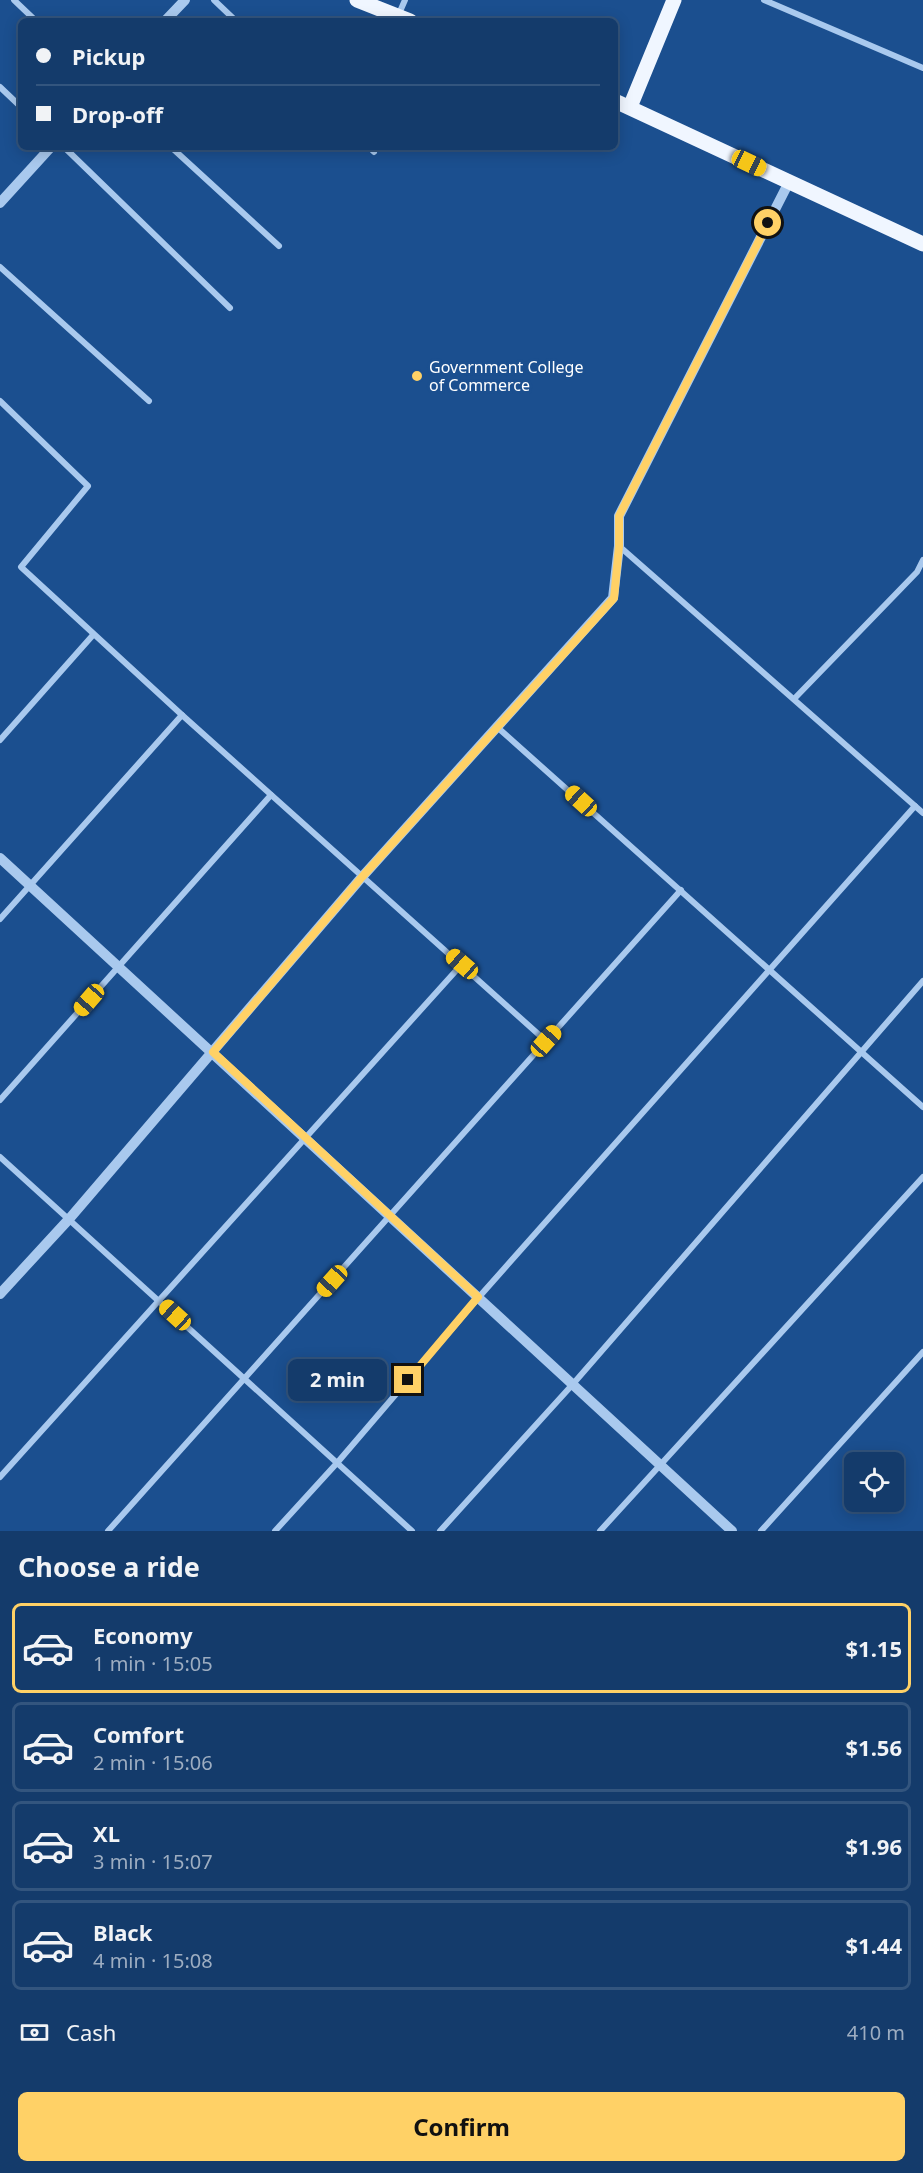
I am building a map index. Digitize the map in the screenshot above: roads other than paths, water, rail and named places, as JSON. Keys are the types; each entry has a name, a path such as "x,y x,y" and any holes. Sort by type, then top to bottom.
{"main road":[{"path":"357,0 402,18"},
{"path":"630,107 674,0"},
{"path":"618,102 923,244"}],"street":[{"path":"14,0 33,18"},
{"path":"168,18 184,0"},
{"path":"214,0 233,18"},
{"path":"404,18 405,0"},
{"path":"764,0 923,68"},
{"path":"0,87 18,103"},
{"path":"0,203 48,150"},
{"path":"67,150 230,308"},
{"path":"174,150 279,246"},
{"path":"0,1294 70,1218 362,877 614,598 619,546 619,516 789,182"},
{"path":"0,267 149,401"},
{"path":"0,401 88,486 21,567 93,635 546,1041"},
{"path":"619,546 923,813"},
{"path":"794,699 917,572 923,560"},
{"path":"0,740 93,635"},
{"path":"0,919 182,715"},
{"path":"497,727 923,1107"},
{"path":"0,1100 271,795"},
{"path":"275,1531 338,1463 478,1297 915,806"},
{"path":"0,858 732,1531"},
{"path":"108,1531 681,890"},
{"path":"0,1477 462,964"},
{"path":"440,1531 573,1384 863,1053 923,981"},
{"path":"0,1157 70,1218 412,1531"},
{"path":"600,1531 923,1177"},
{"path":"761,1531 923,1352"}],"place":[{"name":"Government College of Commerce","path":"417,376"}]}
